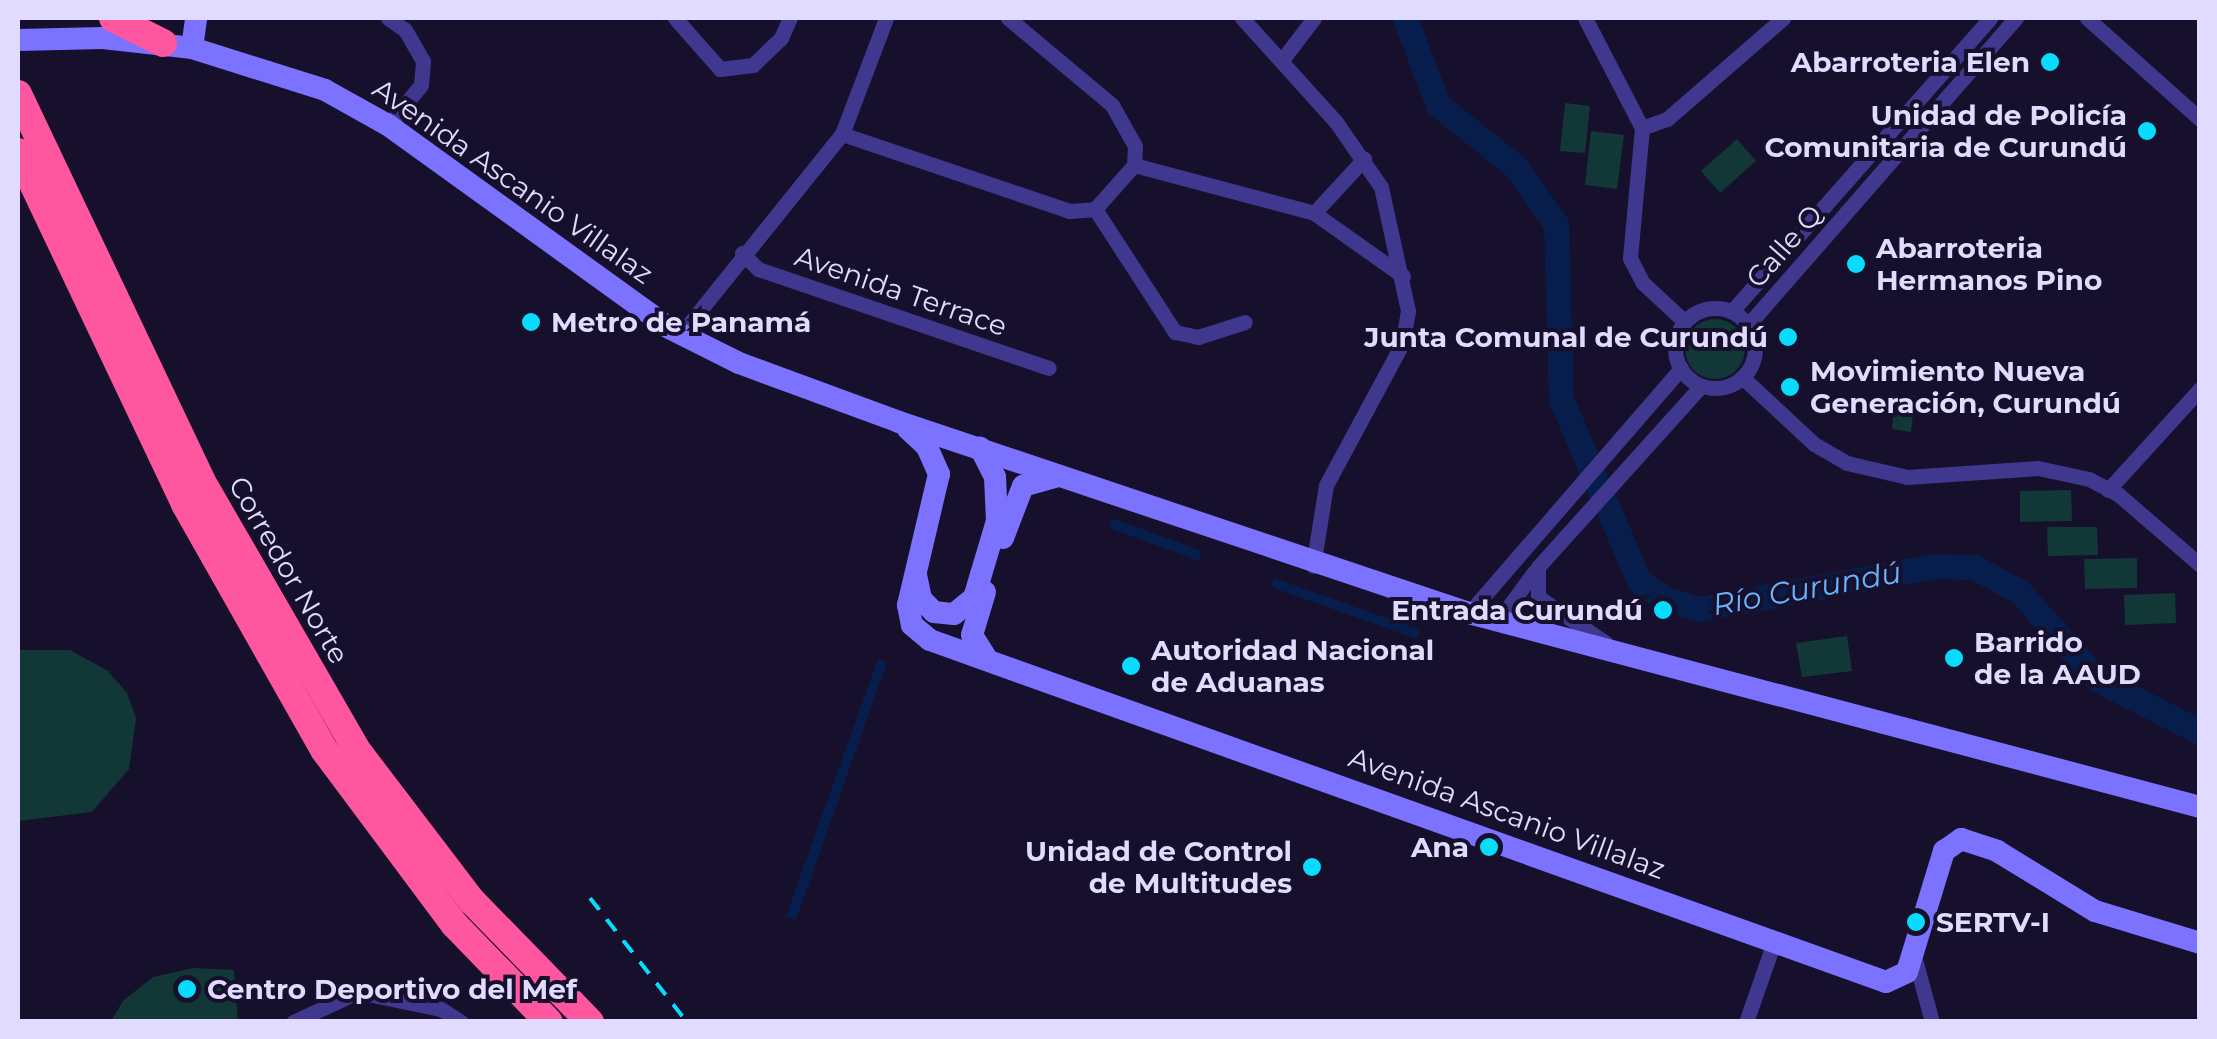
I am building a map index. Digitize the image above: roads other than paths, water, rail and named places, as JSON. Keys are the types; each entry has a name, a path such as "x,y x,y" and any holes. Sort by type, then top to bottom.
{"highway":[{"path":"113,18 163,43"},
{"name":"Corredor Norte","path":"18,95 205,488 356,749 472,901 590,1022"},
{"name":"Corredor Norte","path":"18,152 185,504 325,751 398,855 530,1010 548,1022"}],"main road":[{"path":"192,48 196,18"},
{"name":"Avenida Ascanio Villalaz","path":"18,40 163,43 192,48 324,90 388,125 681,334 739,363 899,422 1313,566 1469,613 2200,807"},
{"name":"Avenida Ascanio Villalaz","path":"899,422 927,447 939,474 908,605 914,628 987,660 1889,982 1906,972 1913,952"},
{"path":"916,568 920,596 931,610 954,614 974,598 997,522 995,477 980,448"},
{"path":"987,660 974,646 972,632 1017,498 1028,482 1062,476"},
{"path":"2138,790 2200,792"},
{"path":"1913,952 1944,852 1964,839 2095,910 2200,942"}],"street":[{"path":"388,18 405,30 423,61 421,86 388,125"},
{"path":"675,18 720,69 753,65 781,38 790,18"},
{"path":"681,334 742,253 842,134 886,18"},
{"path":"1008,18 1112,105 1136,146 1134,165 1094,209"},
{"path":"1242,18 1364,159 1380,187 1408,311 1402,344 1326,484 1313,566"},
{"path":"1282,60 1314,18"},
{"path":"1585,18 1642,128 1630,258 1643,282 1685,322"},
{"path":"1642,128 1667,119 1782,18"},
{"name":"Calle Q","path":"1732,311 1990,18"},
{"name":"Calle Q","path":"1748,325 2016,18"},
{"path":"2087,18 2199,118"},
{"path":"842,134 1034,205 1094,209"},
{"path":"1314,213 1364,159"},
{"path":"1134,165 1314,213 1403,276"},
{"path":"1094,209 1175,332 1198,337 1245,322"},
{"name":"Avenida Terrace","path":"742,253 758,268 1048,368"},
{"path":"1712,308 1732,311 1748,325 1755,347 1742,378 1727,386 1701,386 1681,368 1675,344 1685,322 1712,308"},
{"path":"1469,613 1681,368"},
{"path":"1742,378 1814,444 1882,474 2038,468 2108,490 2200,566"},
{"path":"1498,620 1618,472 1701,386"},
{"path":"2108,490 2200,389"},
{"path":"1538,568 1538,597 1622,652"},
{"path":"1746,1022 1774,942"},
{"path":"1913,952 1932,1022"},
{"path":"292,1022 358,992 442,1009 461,1022"}],"water":[{"path":"1112,518 1202,551 1199,561 1109,528"},
{"path":"1274,578 1420,630 1417,639 1271,587"},
{"path":"878,659 887,662 796,920 786,916"}],"waterway":[{"name":"Río Curundú","path":"1405,18 1438,105 1515,166 1556,224 1561,399 1639,581 1663,598 1699,609 1934,566 1974,567 2020,592 2098,680 2200,732"}],"railway":[{"path":"590,898 687,1022"}],"place":[{"name":"Abarroteria Elen","path":"2050,62"},
{"name":"Unidad de Policía Comunitaria de Curundú","path":"2147,131"},
{"name":"Abarroteria Hermanos Pino","path":"1856,264"},
{"name":"Metro de Panamá","path":"531,322"},
{"name":"Junta Comunal de Curundú","path":"1788,337"},
{"name":"Movimiento Nueva Generación, Curundú","path":"1790,387"},
{"name":"Entrada Curundú","path":"1663,610"},
{"name":"Barrido de la AAUD","path":"1954,658"},
{"name":"Autoridad Nacional de Aduanas","path":"1131,666"},
{"name":"Ana","path":"1489,847"},
{"name":"Unidad de Control de Multitudes","path":"1312,867"},
{"name":"SERTV-I","path":"1916,922"},
{"name":"Centro Deportivo del Mef","path":"187,989"}]}
